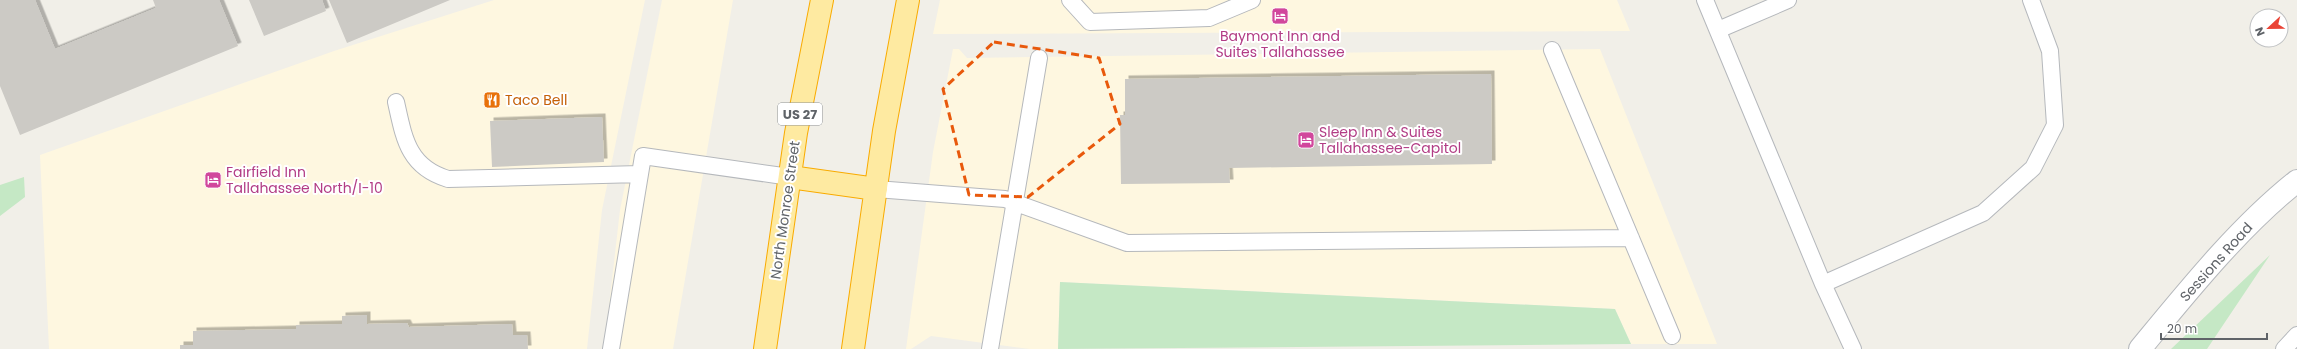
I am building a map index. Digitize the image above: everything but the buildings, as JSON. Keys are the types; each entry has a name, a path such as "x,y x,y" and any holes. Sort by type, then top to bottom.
{"highway":[{"name":"North Monroe Street","path":"765,349 796,132 822,0"},
{"path":"853,349 884,132 908,0"},
{"path":"790,177 876,189"}],"street":[{"name":"Sessions Road","path":"2140,349 2187,292 2273,200 2297,181"}],"lane":[{"path":"1070,0 1090,22 1209,18 1252,0"},
{"path":"1705,0 1823,284 1853,349"},
{"path":"1718,30 1788,0"},
{"path":"1823,284 1983,213 2033,168 2055,126 2050,51 2032,0"},
{"path":"1552,50 1672,336"},
{"path":"990,349 1039,58"},
{"path":"396,102 404,138 418,163 433,175 448,180 640,174"},
{"path":"611,349 643,156 790,177"},
{"path":"876,189 1005,199 1127,242 1631,238"},
{"path":"2284,349 2297,335"}],"highlighted area":[{"path":"994,42 1099,58 1120,124 1028,197 969,195 943,89"}],"shaded area":[{"name":"Fairfield Inn Tallahassee North/I-10","path":"494,0 645,0 602,210 587,349 49,349 40,155 334,51"},
{"path":"662,0 733,0 673,349 604,349 620,210"},
{"name":"Baymont Inn and Suites Tallahassee","path":"940,0 1617,0 1630,31 933,34"},
{"path":"953,49 959,49 967,58 1600,49 1717,344 1631,344 1615,309 1060,282 1058,349 1030,349 931,336 911,349 906,349 933,152"}],"green space":[{"path":"24,177 25,197 0,216 0,185"},
{"path":"2270,255 2207,349 2171,349"},
{"path":"1060,282 1615,309 1631,344 1058,349"}],"place":[{"name":"Baymont Inn and Suites Tallahassee","path":"1280,16"},
{"name":"Taco Bell","path":"492,100"},
{"name":"Sleep Inn & Suites Tallahassee-Capitol","path":"1306,140"},
{"name":"Fairfield Inn Tallahassee North/I-10","path":"213,180"}]}
